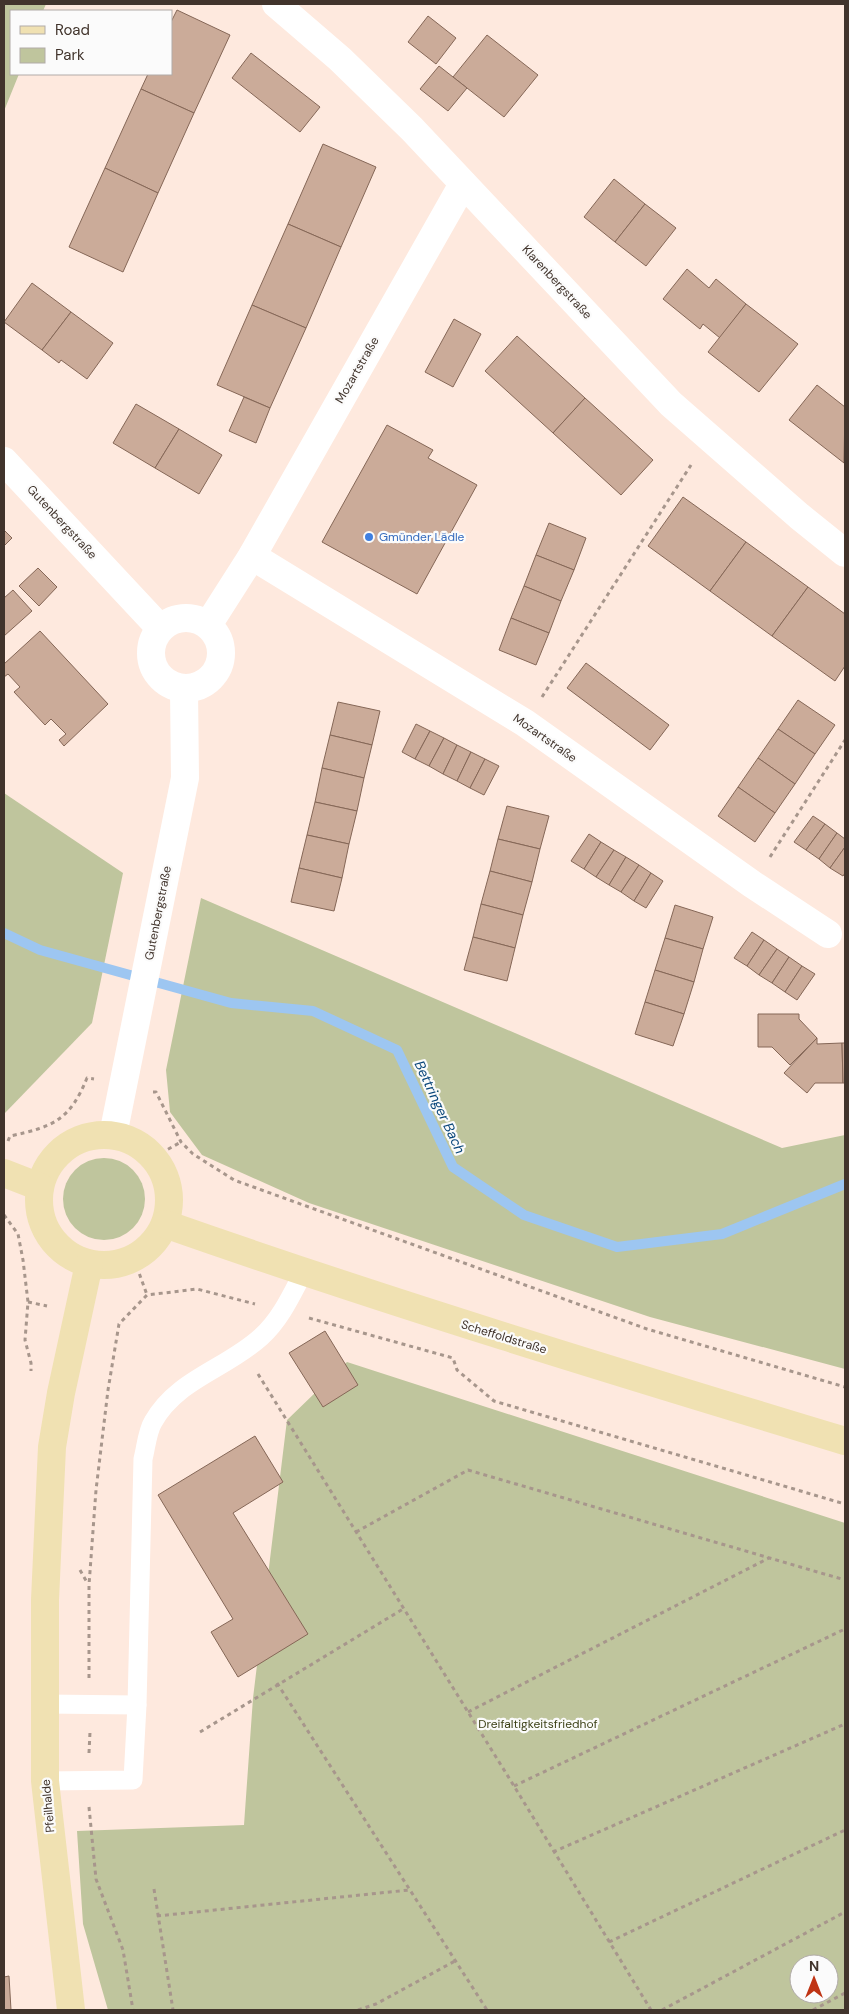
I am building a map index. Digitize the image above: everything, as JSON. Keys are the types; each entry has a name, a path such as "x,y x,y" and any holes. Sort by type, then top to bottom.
{"main road":[{"path":"113,1135 131,1141 154,1157 164,1172 169,1189 170,1207 165,1224 153,1244 134,1259 112,1265 88,1264 70,1256 49,1236 41,1217 40,1187 50,1164 66,1147 89,1136 113,1135"},
{"path":"4,1173 40,1187"},
{"name":"Scheffoldstraße","path":"165,1224 303,1273 845,1441"},
{"name":"Pfeilhalde","path":"72,2010 44,1781 44,1600 52,1447 61,1393 88,1264"}],"street":[{"name":"Klarenbergstraße","path":"276,4 340,59 412,129 671,404 799,516 845,553"},
{"name":"Mozartstraße","path":"208,625 252,556 463,184"},
{"name":"Gutenbergstraße","path":"4,460 160,628"},
{"name":"Mozartstraße","path":"252,556 525,723 752,884 828,934"},
{"path":"192,618 208,625 218,637 222,651 220,666 212,678 199,686 184,689 171,686 160,678 152,666 150,653 152,640 160,628 175,619 192,618"},
{"name":"Gutenbergstraße","path":"113,1135 185,778 184,689"}],"lane":[{"path":"44,1781 133,1780 137,1705 143,1459 152,1424 165,1404 181,1388 243,1351 262,1337 283,1311 303,1273"},
{"path":"44,1704 137,1705"}],"path":[{"path":"525,723 710,437"},
{"path":"752,884 845,740"},
{"path":"7,1145 10,1136 42,1129 68,1113 80,1096 87,1078 156,1092 181,1142 193,1154 244,1183 646,1329 845,1387"},
{"path":"154,1157 181,1142"},
{"path":"4,1215 18,1234 20,1243 28,1302 26,1340 31,1363"},
{"path":"134,1259 147,1295"},
{"path":"88,1585 96,1490 108,1390 119,1324 147,1295 197,1289 453,1358 457,1370 494,1401 845,1504"},
{"path":"243,1351 651,2010"},
{"path":"356,1532 468,1470 845,1580"},
{"path":"468,1712 769,1558"},
{"path":"200,1732 277,1683 404,1609"},
{"path":"514,1786 845,1629"},
{"path":"277,1683 487,2010"},
{"path":"553,1852 845,1724"},
{"path":"609,1942 845,1830"},
{"path":"154,1888 173,2010"},
{"path":"157,1916 409,1890"},
{"path":"662,2010 845,1912"},
{"path":"358,2010 376,2004 455,1961"},
{"path":"813,2010 845,1993"}],"green space":[{"path":"4,4 46,4 43,10 10,10 10,75 19,75 4,111"},
{"path":"4,793 123,873 92,1023 4,1114"},
{"path":"201,898 782,1148 845,1135 845,1369 650,1317 309,1203 202,1155 170,1112 166,1070"},
{"path":"104,1158 120,1161 133,1170 142,1183 145,1199 142,1215 133,1228 120,1237 104,1240 88,1237 75,1228 66,1215 63,1199 66,1183 75,1170 88,1161"},
{"name":"Dreifaltigkeitsfriedhof","path":"347,1362 845,1523 845,2010 108,2010 83,1924 77,1831 244,1825 253,1698 287,1420"}],"building":[{"path":"177,10 230,35 194,113 141,89 148,75 172,75 172,20"},
{"path":"428,16 456,38 436,64 408,42"},
{"path":"487,35 538,75 504,117 453,77"},
{"path":"251,53 320,107 300,132 232,78"},
{"path":"439,66 467,88 448,111 420,89"},
{"path":"141,89 194,113 158,193 105,168"},
{"path":"323,144 376,167 341,247 288,224"},
{"path":"105,168 158,193 123,272 69,247"},
{"path":"614,179 645,204 615,242 584,217"},
{"path":"645,204 676,228 646,266 615,242"},
{"path":"288,224 341,247 306,328 252,305"},
{"path":"687,269 709,288 716,279 746,304 720,338 703,324 700,329 663,299"},
{"path":"32,283 71,312 42,350 4,322"},
{"path":"746,304 798,344 759,392 708,352"},
{"path":"252,305 306,328 270,408 217,385"},
{"path":"71,312 113,343 87,379 61,360 59,363 42,350"},
{"path":"454,319 481,334 453,387 425,372"},
{"path":"517,336 585,398 553,433 485,371"},
{"path":"817,385 845,407 844,463 789,420"},
{"path":"244,397 270,408 256,443 229,431"},
{"path":"585,398 653,460 621,495 553,433"},
{"path":"136,404 179,429 155,468 113,443"},
{"path":"387,425 433,450 428,458 477,485 417,594 322,542"},
{"path":"179,429 222,455 199,494 155,468"},
{"path":"683,497 746,542 710,591 648,546"},
{"path":"549,523 586,538 574,570 536,555"},
{"path":"4,530 12,538 4,546"},
{"path":"746,542 808,587 772,636 710,591"},
{"path":"536,555 574,570 561,601 524,586"},
{"path":"38,568 57,587 39,606 19,586"},
{"path":"524,586 561,601 549,633 511,618"},
{"path":"808,587 845,614 845,666 835,681 772,636"},
{"path":"13,590 32,611 4,636 4,598"},
{"path":"511,618 549,633 536,665 499,650"},
{"path":"40,631 108,704 64,746 59,740 66,734 51,719 45,725 14,692 20,687 8,674 4,677 4,664"},
{"path":"586,663 669,725 650,750 567,688"},
{"path":"798,700 835,725 815,754 778,729"},
{"path":"338,702 380,711 372,745 330,735"},
{"path":"416,724 430,731 415,759 402,752"},
{"path":"778,729 815,754 795,784 758,758"},
{"path":"430,731 444,738 429,766 415,759"},
{"path":"330,735 372,745 364,778 322,768"},
{"path":"444,738 457,745 443,774 429,766"},
{"path":"457,745 471,752 457,781 443,774"},
{"path":"471,752 485,759 470,788 457,781"},
{"path":"758,758 795,784 775,813 738,787"},
{"path":"485,759 499,766 484,795 470,788"},
{"path":"322,768 364,778 357,811 315,802"},
{"path":"738,787 775,813 755,842 718,816"},
{"path":"315,802 357,811 349,844 307,835"},
{"path":"507,806 549,816 540,849 498,839"},
{"path":"813,816 825,824 806,850 794,842"},
{"path":"825,824 837,833 819,859 806,850"},
{"path":"837,833 845,839 845,847 830,868 819,859"},
{"path":"589,834 601,842 584,869 571,861"},
{"path":"307,835 349,844 342,878 299,868"},
{"path":"498,839 540,849 532,882 490,871"},
{"path":"601,842 614,850 596,877 584,869"},
{"path":"845,847 845,873 843,876 830,868"},
{"path":"614,850 626,857 609,885 596,877"},
{"path":"626,857 639,865 621,892 609,885"},
{"path":"639,865 651,873 634,901 621,892"},
{"path":"299,868 342,878 334,911 291,902"},
{"path":"490,871 532,882 523,915 481,904"},
{"path":"651,873 663,881 646,908 634,901"},
{"path":"481,904 523,915 515,948 473,937"},
{"path":"675,905 713,917 703,949 665,938"},
{"path":"752,932 764,940 747,966 734,958"},
{"path":"473,937 515,948 507,981 464,970"},
{"path":"665,938 703,949 694,982 655,970"},
{"path":"764,940 777,949 759,975 747,966"},
{"path":"777,949 789,957 772,983 759,975"},
{"path":"789,957 802,966 785,992 772,983"},
{"path":"802,966 815,974 797,1000 785,992"},
{"path":"655,970 694,982 684,1014 645,1002"},
{"path":"645,1002 684,1014 673,1046 635,1034"},
{"path":"758,1014 799,1014 799,1019 817,1038 790,1065 772,1047 758,1047"},
{"path":"817,1038 817,1044 842,1043 843,1083 815,1083 807,1093 784,1073"},
{"path":"842,1043 845,1043 845,1083 843,1083"},
{"path":"325,1331 358,1385 323,1407 289,1353"},
{"path":"255,1436 283,1482 233,1513 308,1634 238,1677 211,1632 233,1619 158,1495"},
{"path":"9,1976 11,2010 4,2010 4,1977"}],"waterway":[{"name":"Bettringer Bach","path":"4,933 40,950 231,1003 313,1011 397,1050 453,1167 524,1215 617,1247 722,1234 845,1184"}],"place":[{"name":"Gmünder Lädle","path":"369,537"}]}
